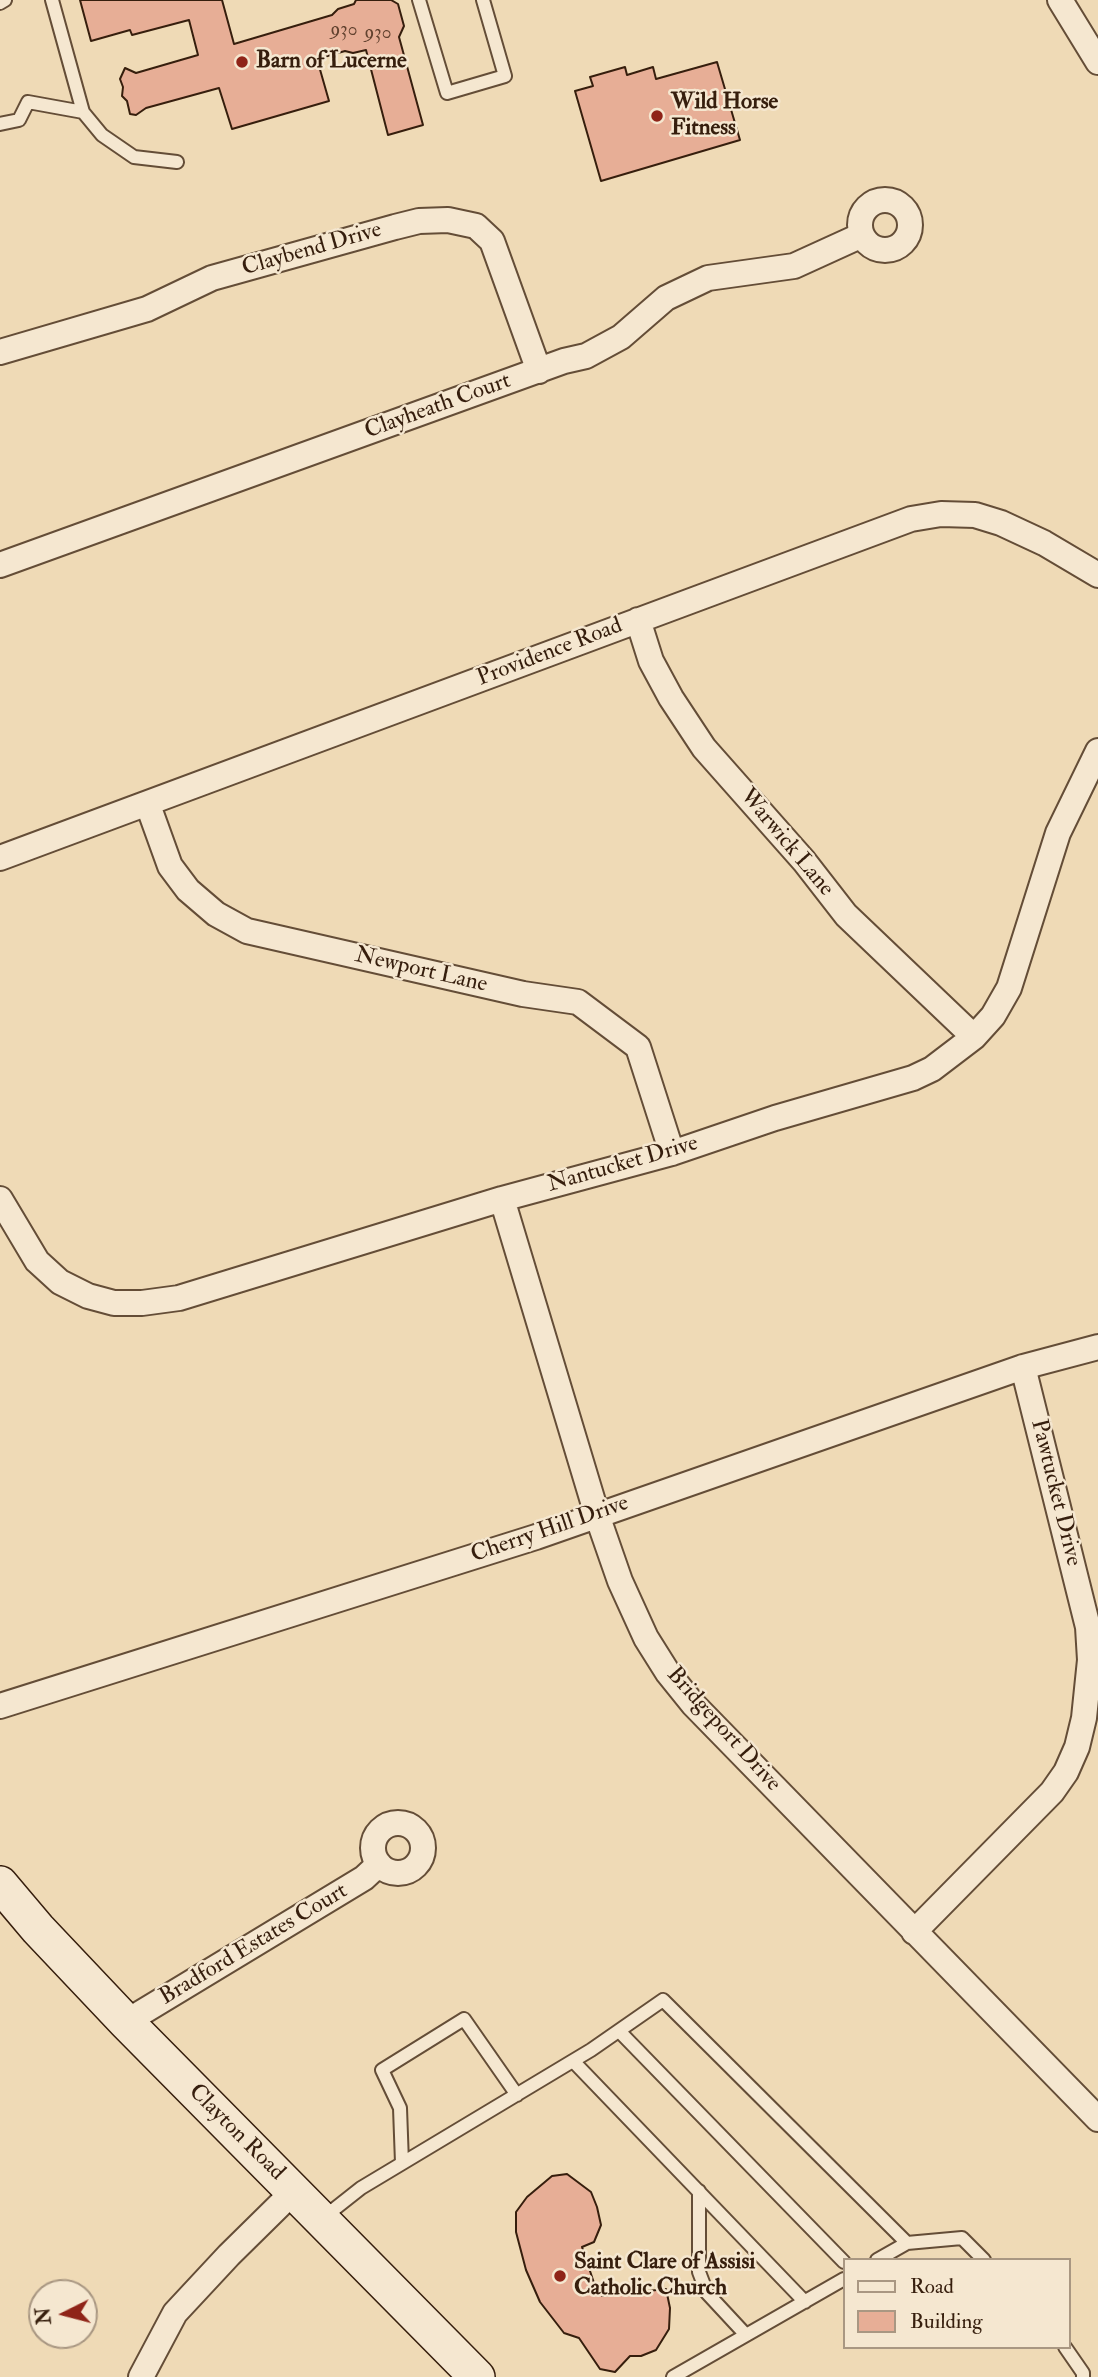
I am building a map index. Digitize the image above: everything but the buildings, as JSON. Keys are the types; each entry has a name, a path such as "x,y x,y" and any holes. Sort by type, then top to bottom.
{"main road":[{"name":"Clayton Road","path":"0,1884 38,1929 126,2022 477,2377"}],"street":[{"path":"1060,0 1096,55"},
{"name":"Claybend Drive","path":"0,352 147,309 212,278 395,226 448,220 476,226 492,241 539,371"},
{"name":"Clayheath Court","path":"0,565 603,348 621,337 666,298 708,278 794,267 862,235"},
{"name":"Providence Road","path":"0,859 911,519 942,514 975,515 1001,523 1044,543 1098,575"},
{"name":"Warwick Lane","path":"638,620 651,661 671,698 704,748 804,861 846,915 974,1037"},
{"name":"Nantucket Drive","path":"0,1199 37,1261 60,1282 88,1296 114,1303 142,1303 178,1298 502,1199 672,1153 775,1118 914,1078 932,1069 974,1037 993,1016 1009,988 1058,833 1098,751"},
{"name":"Newport Lane","path":"148,805 170,866 188,890 216,914 247,931 523,994 578,1002 638,1047 672,1153"},
{"name":"Bridgeport Drive","path":"502,1199 597,1515 620,1581 646,1638 668,1673 693,1704 1098,2119"},
{"name":"Cherry Hill Drive","path":"0,1706 536,1537 1023,1367 1098,1347"},
{"name":"Pawtucket Drive","path":"914,1932 1052,1792 1066,1772 1077,1747 1084,1718 1090,1660 1088,1627 1023,1367"},
{"name":"Bradford Estates Court","path":"126,2022 364,1878 379,1864"},
{"path":"141,2377 175,2313 294,2191"}],"lane":[{"path":"0,3 5,0"},
{"path":"52,0 83,112 102,135 134,157 177,162"},
{"path":"419,0 447,93 505,76 483,0"},
{"path":"0,124 19,120 28,102 83,112"},
{"path":"322,2220 361,2188 592,2050 663,2000 907,2243"},
{"path":"402,2163 400,2108 382,2070 464,2019 517,2095"},
{"path":"619,2031 842,2260"},
{"path":"573,2061 804,2302"},
{"path":"699,2192 699,2272 707,2293 746,2335"},
{"path":"881,2258 907,2243 962,2238 982,2258"},
{"path":"673,2377 842,2280"},
{"path":"1066,2349 1083,2377"}],"place":[{"name":"Barn of Lucerne","path":"242,62"},
{"name":"Wild Horse Fitness","path":"657,116"},
{"name":"Saint Clare of Assisi Catholic Church","path":"560,2276"}]}
